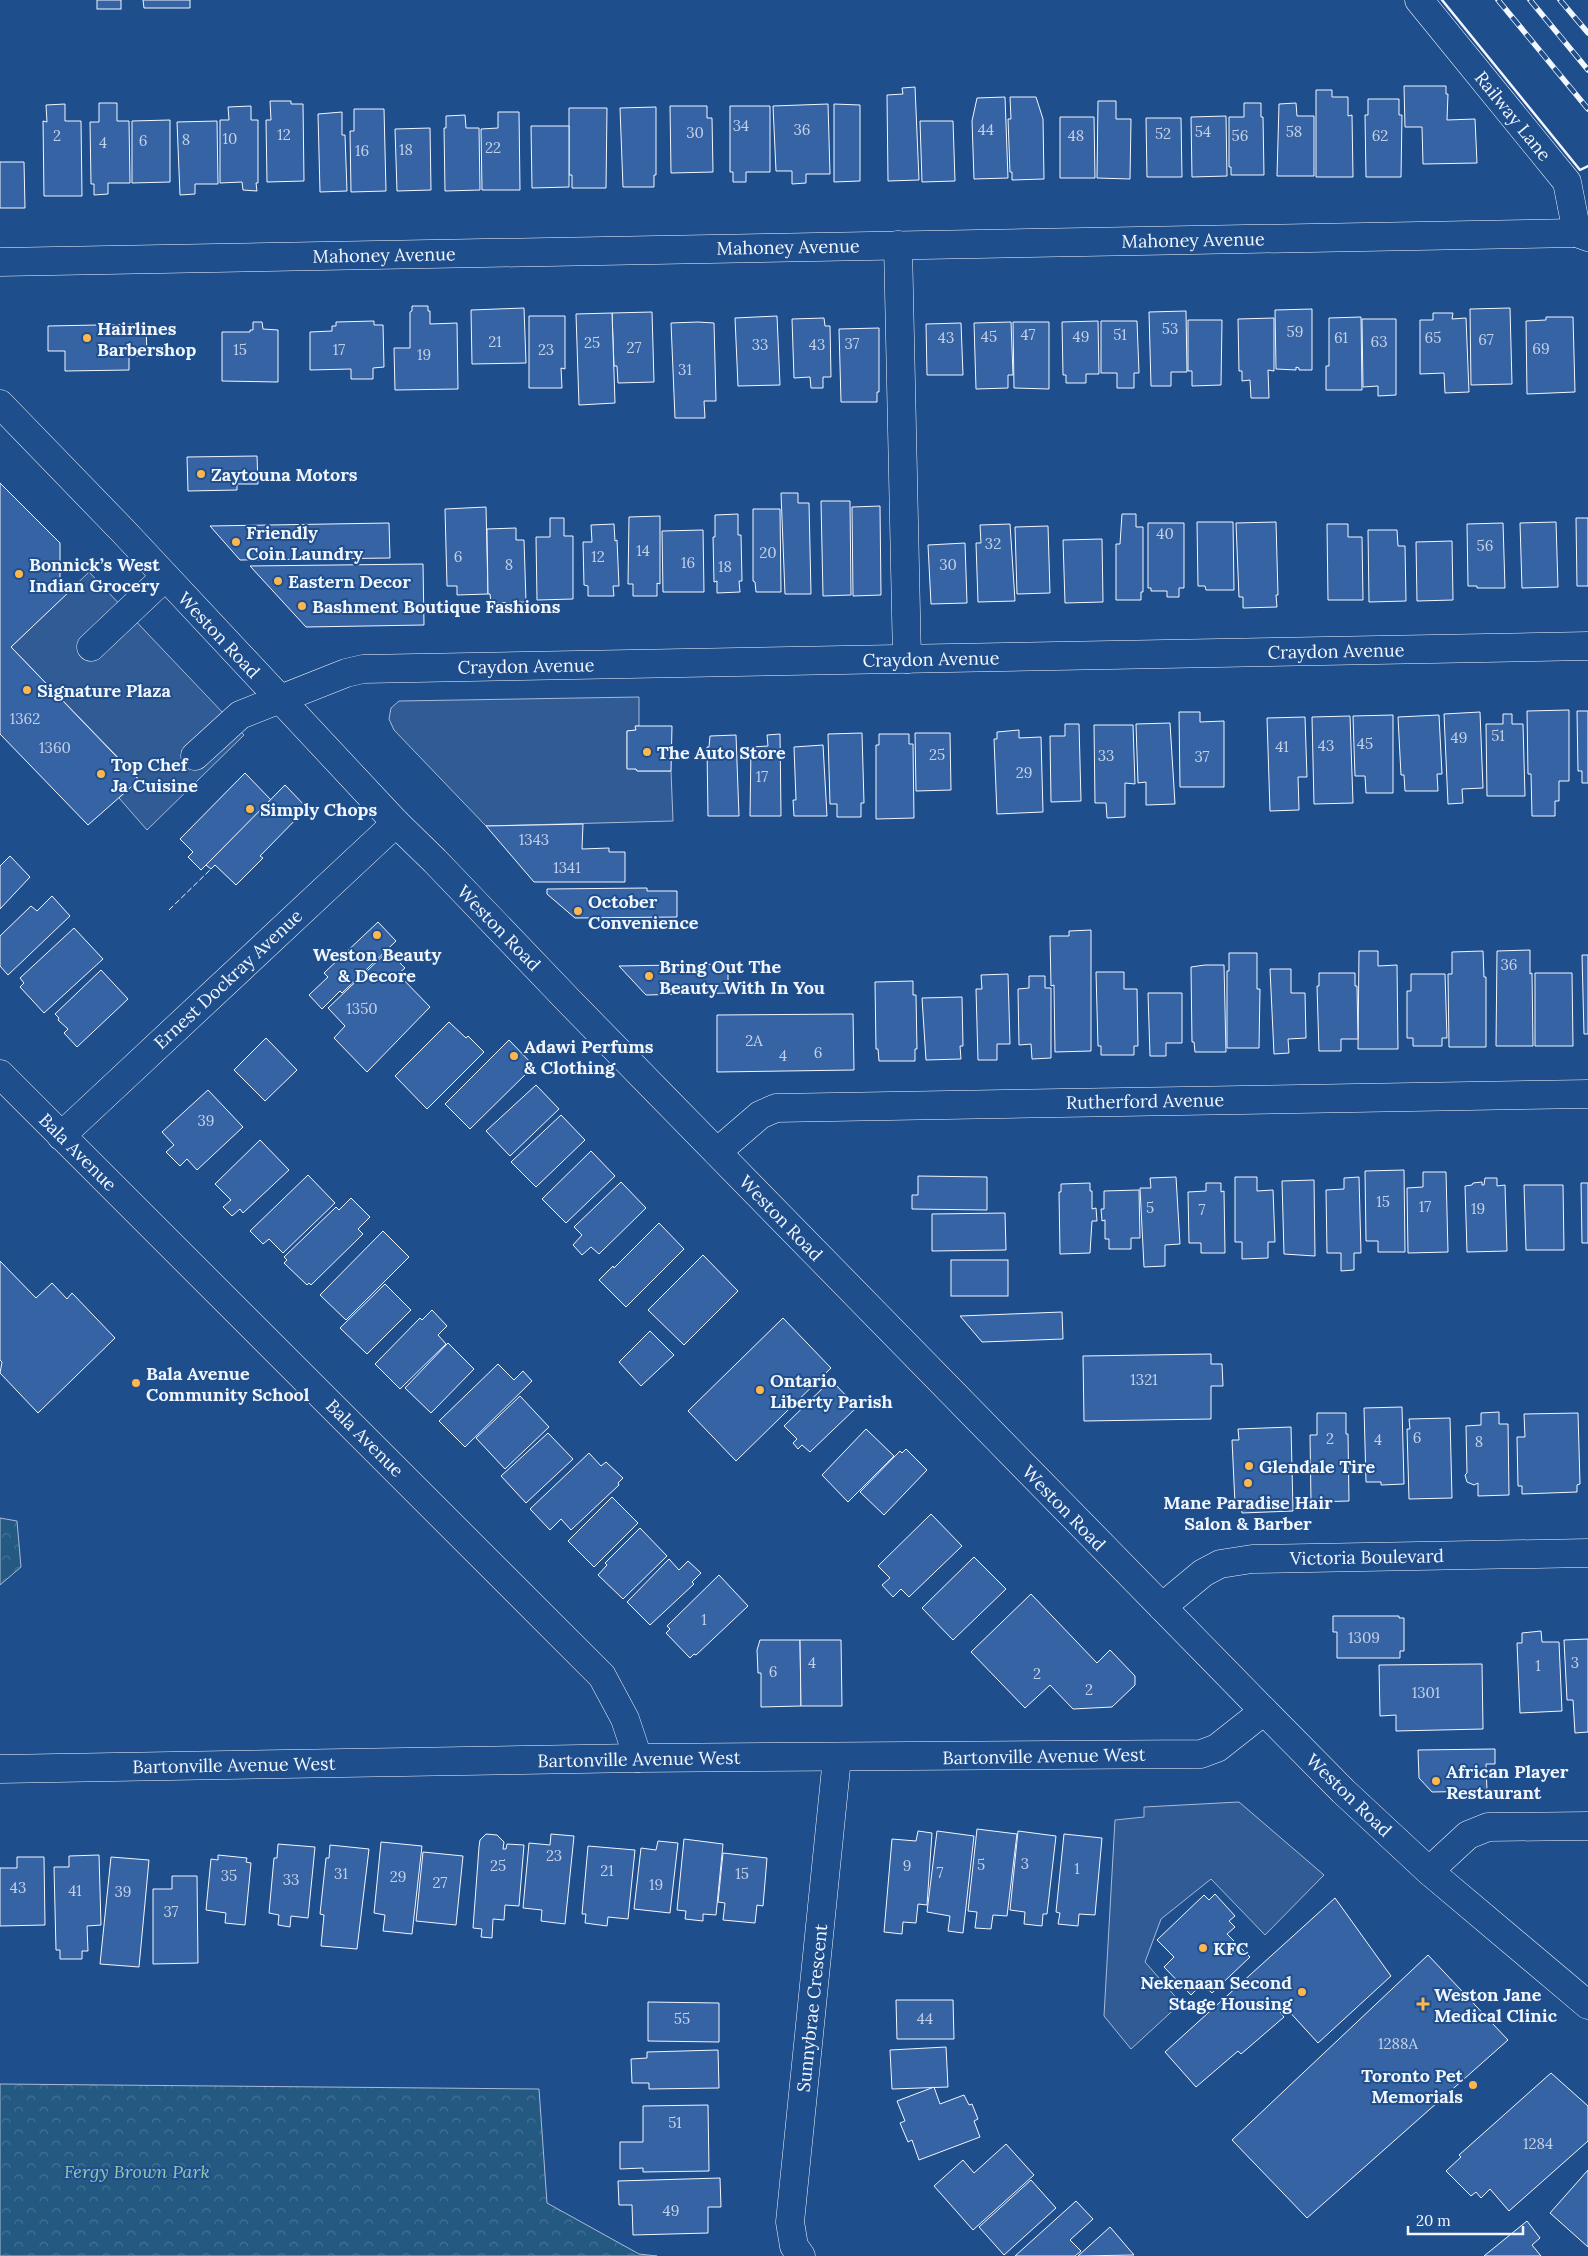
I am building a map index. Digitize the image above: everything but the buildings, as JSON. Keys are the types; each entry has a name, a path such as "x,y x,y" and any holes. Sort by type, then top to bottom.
{"street":[{"name":"Railway Lane","path":"1419,0 1566,182 1582,235"},
{"name":"Mahoney Avenue","path":"0,262 898,245 1582,235"},
{"path":"898,245 907,659"},
{"name":"Weston Road","path":"0,404 396,823 435,860 717,1152 1343,1792 1429,1871 1588,2006"},
{"path":"91,647 165,577"},
{"name":"Craydon Avenue","path":"195,756 240,715 346,673 363,670 1588,646"},
{"name":"Ernest Dockray Avenue","path":"61,1136 396,823"},
{"name":"Bala Avenue","path":"0,1074 602,1676 625,1719 638,1758"},
{"name":"Rutherford Avenue","path":"717,1152 760,1116 776,1108 1588,1094"},
{"name":"Victoria Boulevard","path":"1162,1607 1203,1573 1220,1564 1252,1559 1588,1554"},
{"name":"Bartonville Avenue West","path":"0,1769 638,1758 1201,1754 1217,1748 1264,1712"},
{"name":"Sunnybrae Crescent","path":"801,2256 794,2246 790,2222 837,1758"},
{"path":"1429,1871 1468,1836 1488,1826 1588,1826"}],"green space":[{"path":"0,1518 17,1521 21,1567 0,1585"},
{"name":"Fergy Brown Park","path":"0,2084 539,2089 547,2203 639,2254 657,2256 0,2256"}],"shaded area":[{"path":"89,572 244,735 147,830 119,798 139,779 11,647"},
{"path":"639,697 639,726 636,726 636,730 627,731 627,768 636,769 637,771 671,771 673,821 486,826 394,730 389,719 391,708 399,701"},
{"path":"1239,1802 1324,1875 1265,1935 1211,1879 1161,1919 1145,1962 1181,2003 1131,2049 1104,2016 1115,1820 1144,1817 1144,1807"}],"railway":[{"path":"1498,0 1588,109"},
{"path":"1530,0 1588,70"},
{"path":"1560,0 1588,33"}],"fence":[{"path":"169,910 211,869"}],"wall":[{"path":"1442,0 1580,170 1588,166"}],"place":[{"name":"Hairlines Barbershop","path":"87,338"},
{"name":"Zaytouna Motors","path":"201,474"},
{"name":"Friendly Coin Laundry","path":"236,542"},
{"name":"Bonnick’s West Indian Grocery","path":"19,574"},
{"name":"Eastern Decor","path":"278,581"},
{"name":"Bashment Boutique Fashions","path":"302,606"},
{"name":"Signature Plaza","path":"27,690"},
{"name":"The Auto Store","path":"647,752"},
{"name":"Top Chef Ja Cuisine","path":"101,774"},
{"name":"Simply Chops","path":"250,809"},
{"name":"October Convenience","path":"578,911"},
{"name":"Weston Beauty & Decore","path":"377,935"},
{"name":"Bring Out The Beauty With In You","path":"649,976"},
{"name":"Adawi Perfums & Clothing","path":"514,1056"},
{"name":"Bala Avenue Community School","path":"136,1383"},
{"name":"Ontario Liberty Parish","path":"760,1390"},
{"name":"Glendale Tire","path":"1249,1466"},
{"name":"Mane Paradise Hair Salon & Barber","path":"1248,1483"},
{"name":"African Player Restaurant","path":"1436,1781"},
{"name":"KFC","path":"1203,1948"},
{"name":"Nekenaan Second Stage Housing","path":"1302,1992"},
{"name":"Weston Jane Medical Clinic","path":"1423,2004"},
{"name":"Toronto Pet Memorials","path":"1473,2085"}]}
